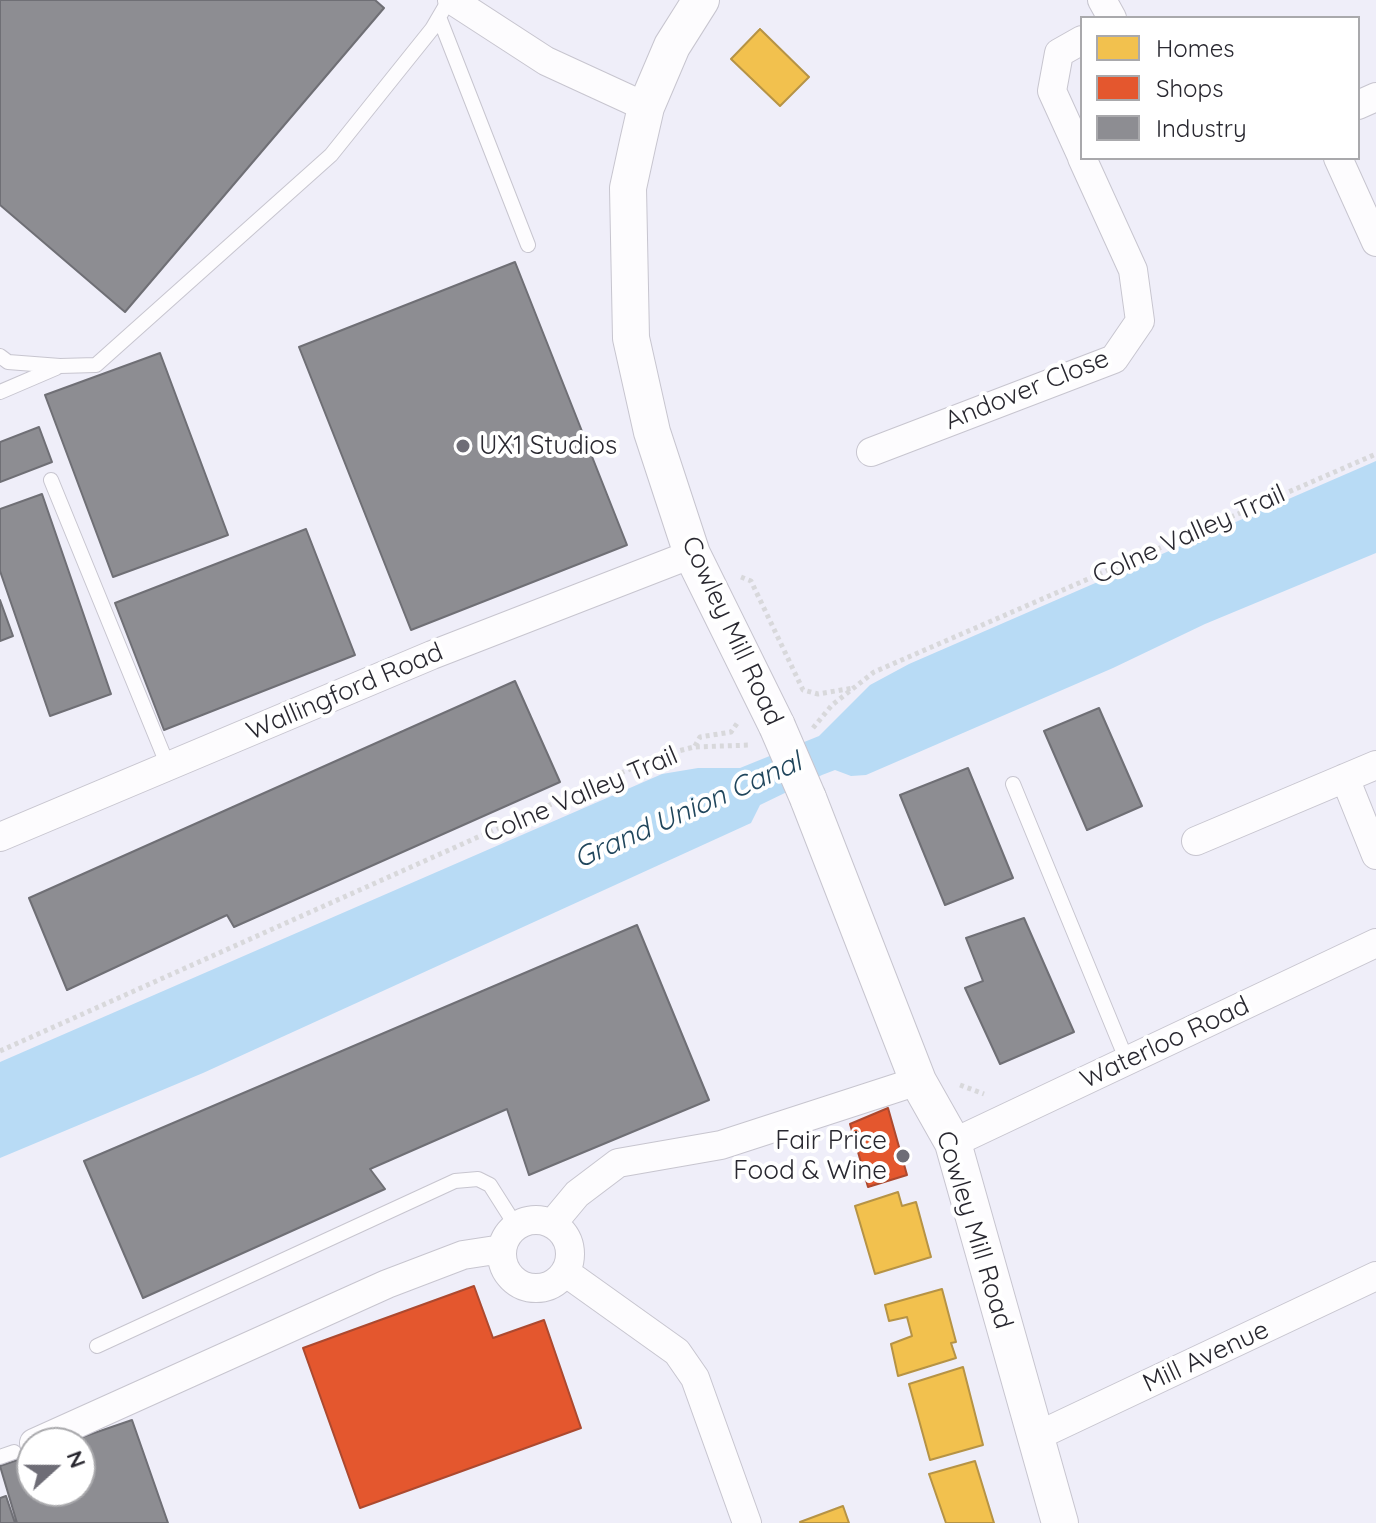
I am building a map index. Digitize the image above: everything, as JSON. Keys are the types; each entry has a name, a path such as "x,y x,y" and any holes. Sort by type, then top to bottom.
{"street":[{"name":"Cowley Mill Road","path":"701,0 672,46 646,107 628,188 631,338 652,432 692,554 783,734 918,1081 953,1143 1060,1523"},
{"path":"447,6 546,61 646,107"},
{"name":"Andover Close","path":"1080,41 1059,53 1052,91 1080,154"},
{"name":"Andover Close","path":"871,452 1114,359 1140,321 1133,270 1083,160"},
{"path":"1339,160 1376,242"},
{"name":"Wallingford Road","path":"0,837 432,655 692,554"},
{"path":"1196,841 1376,765"},
{"path":"1345,778 1376,855"},
{"name":"Waterloo Road","path":"953,1143 1376,943"},
{"path":"552,1224 577,1194 618,1163 721,1145 918,1081"},
{"path":"69,1427 387,1284 509,1238 538,1220 552,1224 568,1242 570,1253 565,1272 549,1285 524,1285 507,1271 509,1238"},
{"path":"565,1272 677,1352 695,1378 747,1523"},
{"name":"Mill Avenue","path":"1035,1437 1376,1276"}],"lane":[{"path":"447,6 528,245"},
{"path":"0,356 8,362 96,365 331,155 447,6"},
{"path":"0,392 60,366"},
{"path":"51,480 168,766"},
{"path":"1013,784 1127,1061"},
{"path":"97,1346 455,1181 478,1179 490,1185 509,1238"}],"path":[{"name":"Colne Valley Trail","path":"0,1051 659,756 694,747 783,734 832,705 874,672 1376,454"},
{"path":"731,574 751,581 803,690 818,694 854,688"},
{"path":"694,747 700,737"}],"water":[{"name":"Grand Union Canal","path":"1376,461 1376,553 1205,624 1113,668 866,775 851,776 835,770 822,775 760,805 751,823 203,1073 0,1158 0,1062 662,774 698,768 740,768 819,736 870,685 909,664"}],"building: Homes":[{"path":"760,29 809,77 780,106 731,59"},
{"path":"898,1192 902,1206 916,1202 931,1257 875,1274 855,1206"},
{"path":"942,1289 956,1342 951,1343 956,1358 898,1376 891,1344 912,1336 907,1317 889,1321 885,1305"},
{"path":"963,1367 983,1445 930,1460 909,1384"},
{"path":"975,1461 994,1523 946,1523 929,1474"},
{"path":"843,1506 849,1523 800,1522"}],"building: Shops":[{"path":"888,1108 907,1175 868,1187 850,1124"},
{"path":"474,1286 493,1338 544,1320 581,1428 360,1508 303,1348"}],"building: Industry":[{"path":"0,0 375,0 384,8 125,312 0,205"},
{"name":"UX1 Studios","path":"515,262 627,545 411,630 299,347"},
{"path":"160,353 228,535 113,577 45,395"},
{"path":"39,427 52,462 0,482 0,442"},
{"path":"42,494 111,694 50,716 0,571 0,509"},
{"path":"306,529 355,655 164,730 115,603"},
{"path":"0,600 13,636 0,641"},
{"path":"515,681 560,782 234,927 227,915 67,990 29,898"},
{"path":"1099,708 1142,806 1087,830 1044,731"},
{"path":"968,768 1013,878 945,905 900,795"},
{"path":"1024,918 1074,1032 1000,1064 965,988 983,981 966,938"},
{"path":"637,925 709,1100 529,1175 507,1109 370,1169 385,1189 143,1298 84,1161"},
{"path":"132,1420 168,1523 17,1523 0,1466 16,1460 16,1507 96,1507 96,1432"},
{"path":"6,1496 15,1523 0,1523 0,1498"}],"place":[{"name":"UX1 Studios","path":"463,446"},
{"name":"Fair Price Food & Wine","path":"903,1156"}]}
